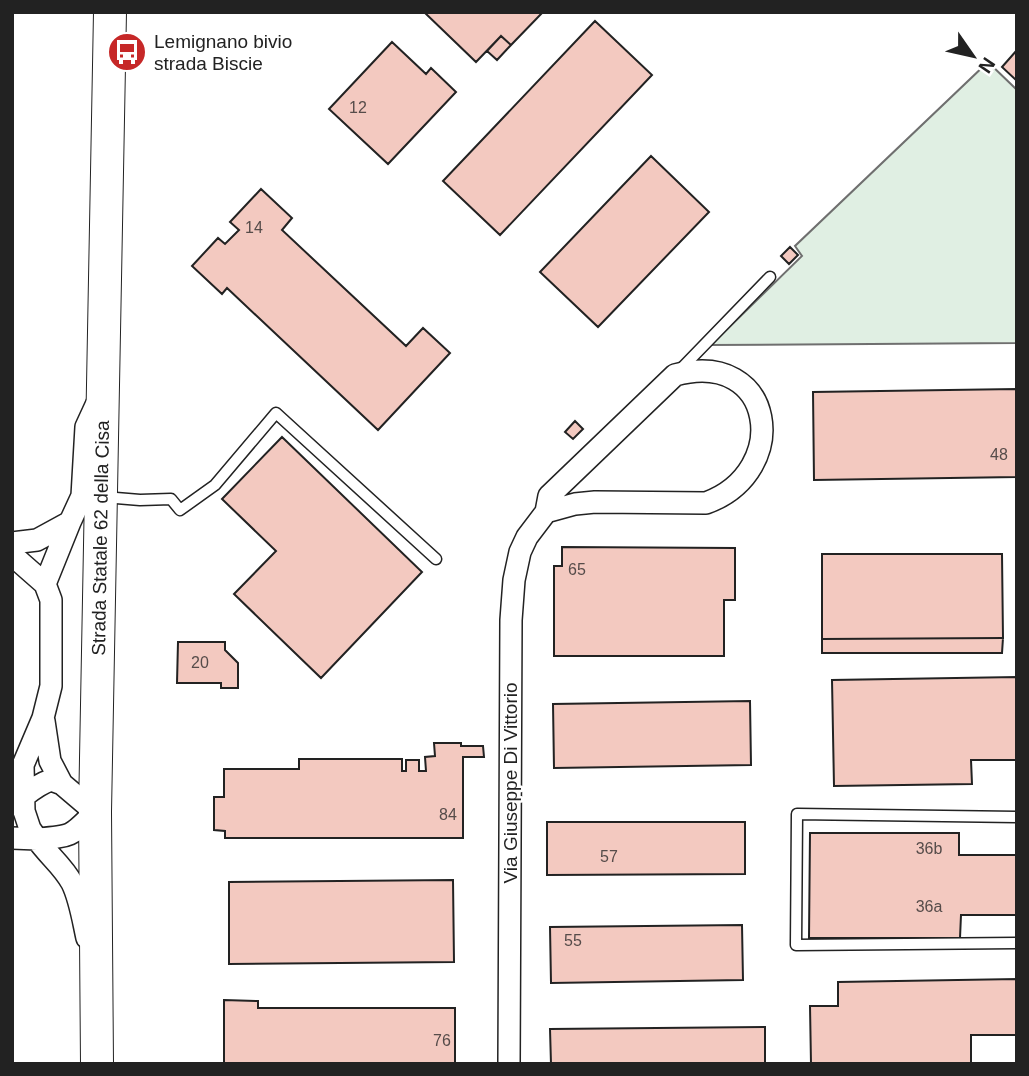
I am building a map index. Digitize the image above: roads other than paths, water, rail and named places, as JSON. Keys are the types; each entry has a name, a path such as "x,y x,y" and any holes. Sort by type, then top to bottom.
{"main road":[{"name":"Strada Statale 62 della Cisa","path":"96,1064 95,812 110,12"}],"street":[{"path":"546,512 595,502 706,503 728,492 738,482 752,465 761,440 761,411 746,389 726,375 709,370 675,375"},
{"name":"Via Giuseppe Di Vittorio","path":"509,1064 511,620 514,580 520,552 527,537 546,512 549,496 675,375"},
{"path":"45,584 82,496 86,427 103,390"},
{"path":"12,543 37,540 69,522"},
{"path":"12,555 45,584 51,600 51,686 43,718 23,765 18,801 25,820 37,839 73,884 95,967"},
{"path":"43,718 50,761 62,784"},
{"path":"12,838 37,839 72,835 95,812 62,784 51,780 33,787 18,801"}],"lane":[{"path":"675,375 770,277"},
{"path":"101,497 171,499 180,510 215,485 276,413 436,559"},
{"path":"1017,817 797,814 796,945 1017,943"}],"place":[{"name":"Lemignano bivio strada Biscie","path":"127,52"}]}
